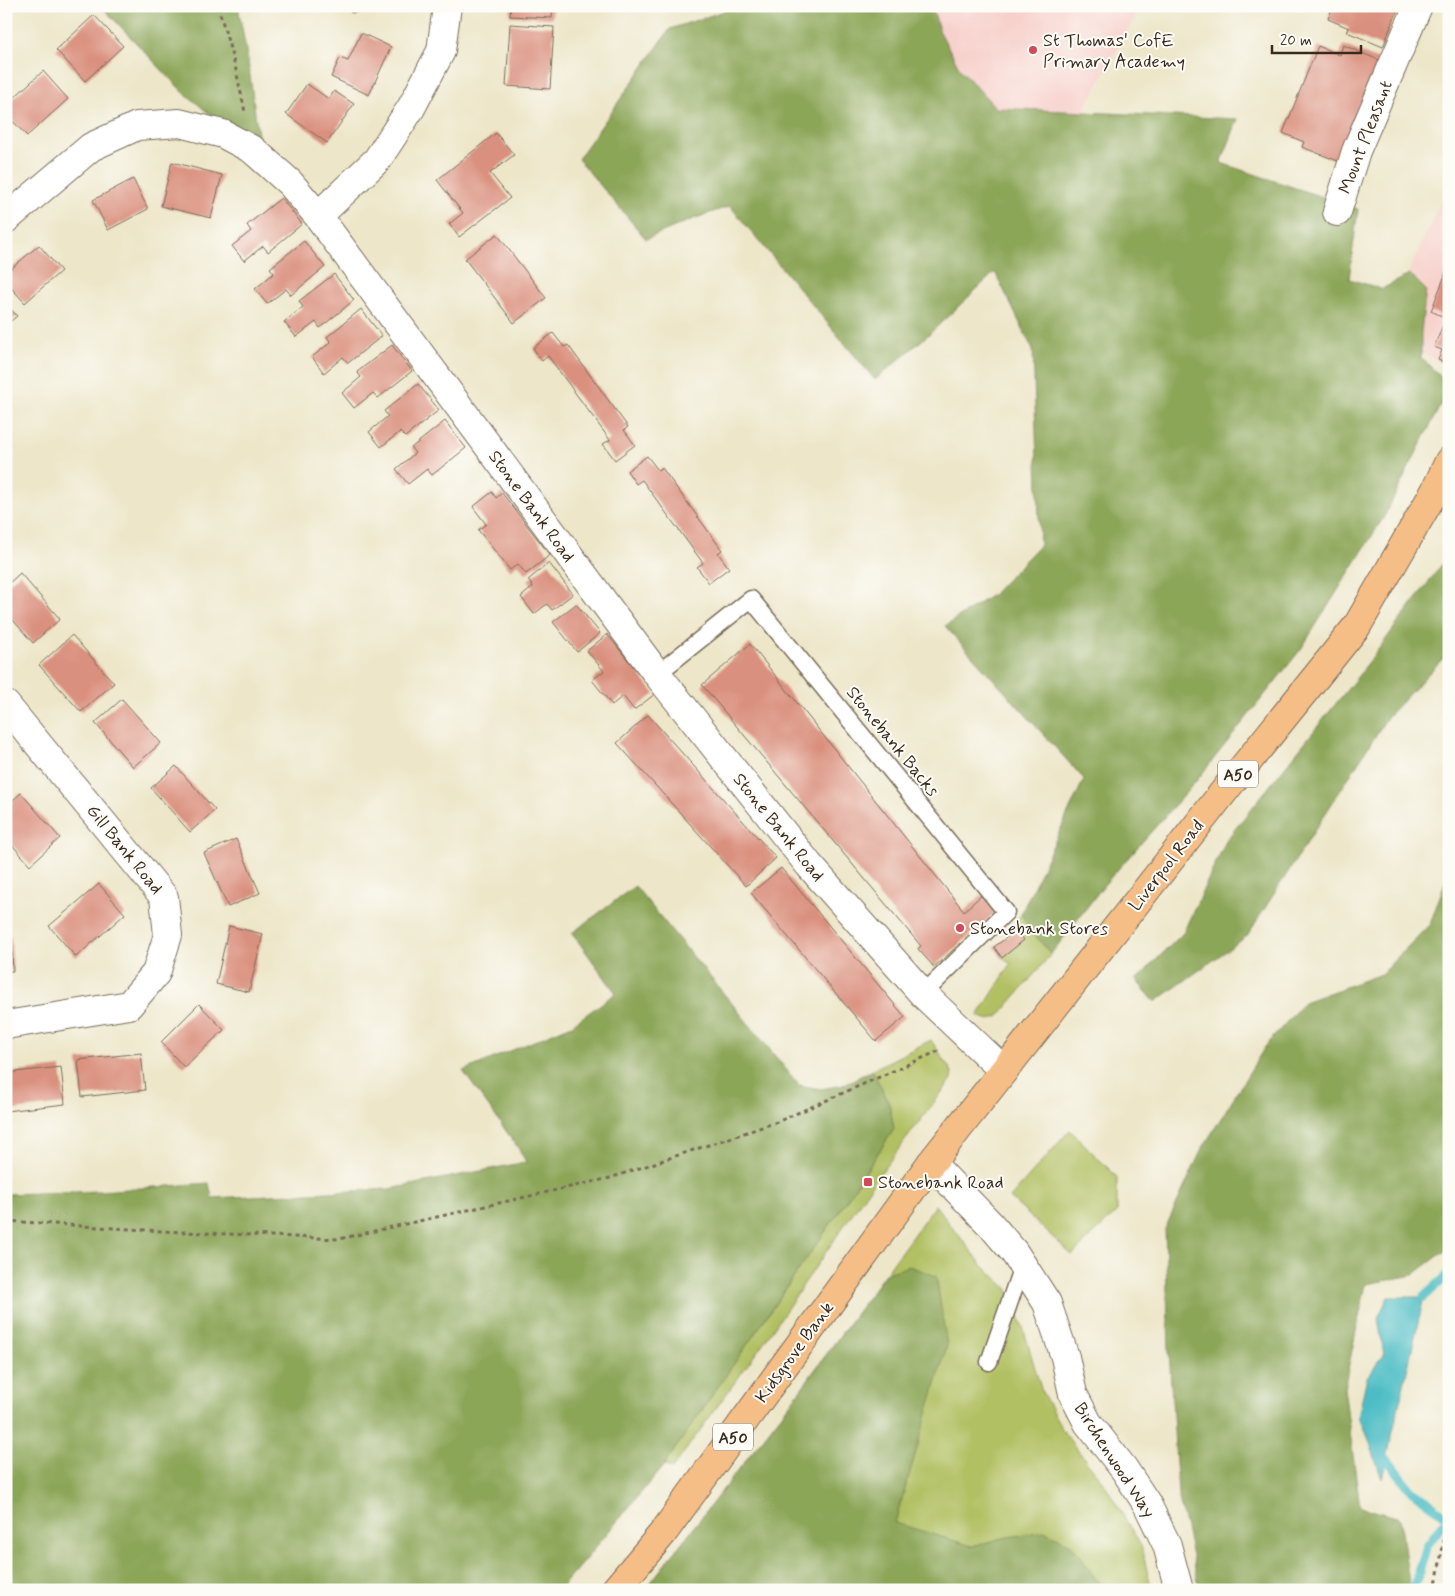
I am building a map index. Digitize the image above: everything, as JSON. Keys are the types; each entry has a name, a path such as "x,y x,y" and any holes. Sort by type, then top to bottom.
{"main road":[{"name":"Liverpool Road","path":"846,1280 931,1163 1003,1070 1357,626 1449,462"},
{"name":"Kidsgrove Bank","path":"615,1590 663,1534 846,1280"}],"street":[{"path":"318,216 377,160 411,108 441,51 447,6"},
{"name":"Mount Pleasant","path":"1337,212 1356,151 1418,6"},
{"name":"Stone Bank Road","path":"6,220 91,147 137,126 180,124 223,134 253,150 290,183 318,216 656,674 809,865 923,994 1003,1070"},
{"name":"Gill Bank Road","path":"6,705 164,897 168,935 156,973 129,1005 6,1025"},
{"name":"Birchenwood Way","path":"931,1163 991,1225 1014,1252 1047,1303 1065,1357 1073,1394 1088,1423 1124,1469 1147,1504 1167,1545 1179,1590"}],"lane":[{"name":"Stonebank Backs","path":"656,674 751,598 1006,912 923,994"},
{"path":"989,1362 1022,1266"}],"path":[{"path":"218,6 236,70"},
{"path":"6,1221 161,1231 339,1239 610,1178 777,1122 970,1038"},
{"path":"1435,1590 1449,1513"}],"shaded area":[{"name":"St Thomas' CofE Primary Academy","path":"932,6 1141,6 1083,112 996,108 960,69 939,30"},
{"path":"1449,184 1449,365 1380,334"}],"green space":[{"path":"101,6 238,6 248,61 261,157 181,90"},
{"path":"739,6 932,6 939,30 960,69 996,108 1238,119 1221,163 1358,209 1349,279 1382,289 1410,274 1426,290 1421,332 1421,358 1449,384 1449,388 1385,515 1301,649 1197,780 1104,885 1051,954 1031,930 1021,914 1084,779 945,626 992,595 1040,545 1033,350 995,272 927,336 875,380 730,206 646,239 578,159 670,29"},
{"path":"1449,555 1449,652 1388,716 1247,936 1155,1002 1136,980 1183,933 1227,839 1359,675"},
{"path":"1449,871 1449,1248 1413,1275 1366,1284 1344,1388 1360,1507 1400,1518 1410,1590 1200,1590 1178,1494 1169,1351 1165,1229 1202,1149 1265,1047 1304,1002 1381,974 1430,924"},
{"path":"635,886 799,1085 821,1089 843,1085 872,1070 889,1103 894,1129 664,1465 559,1590 6,1590 6,1194 101,1191 209,1183 212,1198 390,1189 526,1162 519,1149 463,1071 572,1025 616,993 572,933"},
{"path":"1021,914 1031,930 1051,954 999,1016 989,1020 978,1016 1011,964 1002,958 1024,940 1014,926"},
{"path":"931,1040 952,1072 951,1080 876,1179 764,1342 672,1469 664,1465 894,1129 889,1103 872,1070"},
{"path":"1070,1130 1117,1177 1117,1212 1072,1255 1010,1198"},
{"path":"935,1205 983,1266 1007,1288 1022,1324 1042,1392 1065,1434 1106,1486 1141,1546 1152,1590 645,1590 799,1392"},
{"path":"909,1266 936,1276 947,1346 895,1523 972,1546 1003,1538 1044,1531 1071,1544 1104,1590 645,1590 799,1392 885,1274"}],"water":[{"path":"1388,1297 1424,1297 1382,1479 1366,1431 1358,1417 1367,1377 1384,1355 1378,1318"}],"building":[{"path":"350,6 392,6 392,7 351,13"},
{"path":"511,6 553,6 552,18 510,16"},
{"path":"1333,6 1399,6 1383,47 1347,32 1349,28 1328,19"},
{"path":"94,15 123,46 85,81 56,50"},
{"path":"510,24 554,27 550,89 506,86"},
{"path":"361,33 391,47 369,95 331,77 340,58 348,61"},
{"path":"1343,45 1379,60 1338,161 1302,147 1304,142 1283,133 1318,46 1340,55"},
{"path":"43,71 68,99 27,136 6,114 6,105"},
{"path":"307,84 329,99 334,91 354,104 327,143 286,114"},
{"path":"496,133 514,155 490,173 510,198 459,237 449,224 463,213 437,180"},
{"path":"172,162 222,175 211,218 161,206"},
{"path":"133,179 148,209 108,230 93,200"},
{"path":"281,198 302,224 268,252 263,246 244,261 232,246 251,231 247,225"},
{"path":"497,234 546,298 514,323 465,259"},
{"path":"304,241 325,267 291,295 286,289 267,304 255,289 274,273 270,268"},
{"path":"39,245 61,271 25,303 6,282 6,273"},
{"path":"1449,265 1449,365 1438,360 1442,350 1434,347 1446,318 1431,311"},
{"path":"334,274 354,300 320,328 316,322 296,337 284,322 303,307 299,301"},
{"path":"6,304 17,316 6,325"},
{"path":"361,309 382,336 348,363 343,357 324,373 312,357 331,342 327,337"},
{"path":"553,333 564,347 568,345 628,427 624,430 635,445 615,460 603,444 610,440 548,356 542,361 533,348"},
{"path":"392,345 412,371 378,398 373,393 354,408 342,393 361,377 357,372"},
{"path":"418,384 439,410 405,437 400,432 381,447 369,432 388,416 384,411"},
{"path":"445,421 466,448 432,475 427,469 408,484 396,469 415,453 411,448"},
{"path":"647,456 658,470 662,468 722,550 718,553 729,568 709,583 697,567 703,563 642,480 636,484 627,471"},
{"path":"492,492 496,498 502,493 550,555 526,574 518,564 510,570 478,530 486,524 473,507"},
{"path":"549,563 573,594 552,610 547,604 534,614 521,597 533,587 528,580"},
{"path":"20,573 60,619 33,643 6,612 6,586"},
{"path":"576,604 600,633 577,652 553,622"},
{"path":"607,634 655,694 634,710 623,696 612,705 592,680 604,671 587,651"},
{"path":"72,635 114,683 81,712 39,665"},
{"path":"750,644 964,911 984,893 998,910 934,967 918,949 921,946 702,685"},
{"path":"122,699 161,743 133,767 95,723"},
{"path":"648,715 776,858 746,886 617,743"},
{"path":"176,766 215,810 190,832 151,788"},
{"path":"21,793 60,838 30,865 6,838 6,806"},
{"path":"236,839 260,893 228,907 204,853"},
{"path":"781,868 905,1017 876,1041 751,893"},
{"path":"99,884 125,914 76,957 49,926"},
{"path":"229,926 263,934 249,992 216,984"},
{"path":"1017,930 1024,940 1002,958 994,947"},
{"path":"6,937 11,937 13,971 6,971"},
{"path":"199,1004 224,1030 184,1067 161,1042"},
{"path":"141,1053 145,1090 82,1097 78,1060"},
{"path":"61,1067 65,1104 6,1111 6,1073"}],"waterway":[{"path":"1424,1297 1449,1274"},
{"path":"1386,1458 1411,1490 1448,1517 1428,1544 1413,1590"}],"place":[{"name":"St Thomas' CofE Primary Academy","path":"1033,50"},
{"name":"Stonebank Stores","path":"960,928"},
{"name":"Stonebank Road","path":"868,1182"}]}
